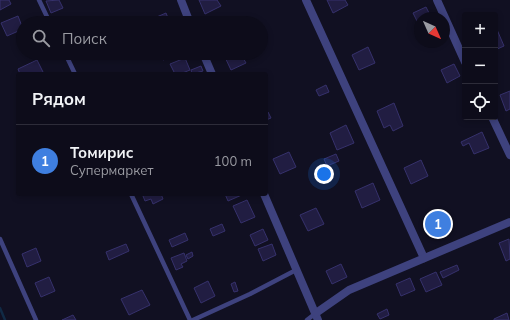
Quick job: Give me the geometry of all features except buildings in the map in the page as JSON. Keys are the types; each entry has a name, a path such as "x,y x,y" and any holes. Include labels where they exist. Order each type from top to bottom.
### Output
{"street":[{"path":"181,0 187,16"},
{"path":"306,0 424,258"},
{"path":"437,0 462,55"},
{"path":"206,60 211,72"},
{"path":"493,120 510,155"},
{"path":"265,196 317,316 349,290 510,222"}],"lane":[{"path":"39,0 47,16"},
{"path":"68,60 74,72"},
{"path":"132,196 191,320 250,294 296,270"},
{"path":"0,239 36,320"},
{"path":"307,320 317,316"}],"waterway":[{"path":"0,308 5,320"}],"place":[{"name":"Томирис","path":"438,224"}]}
